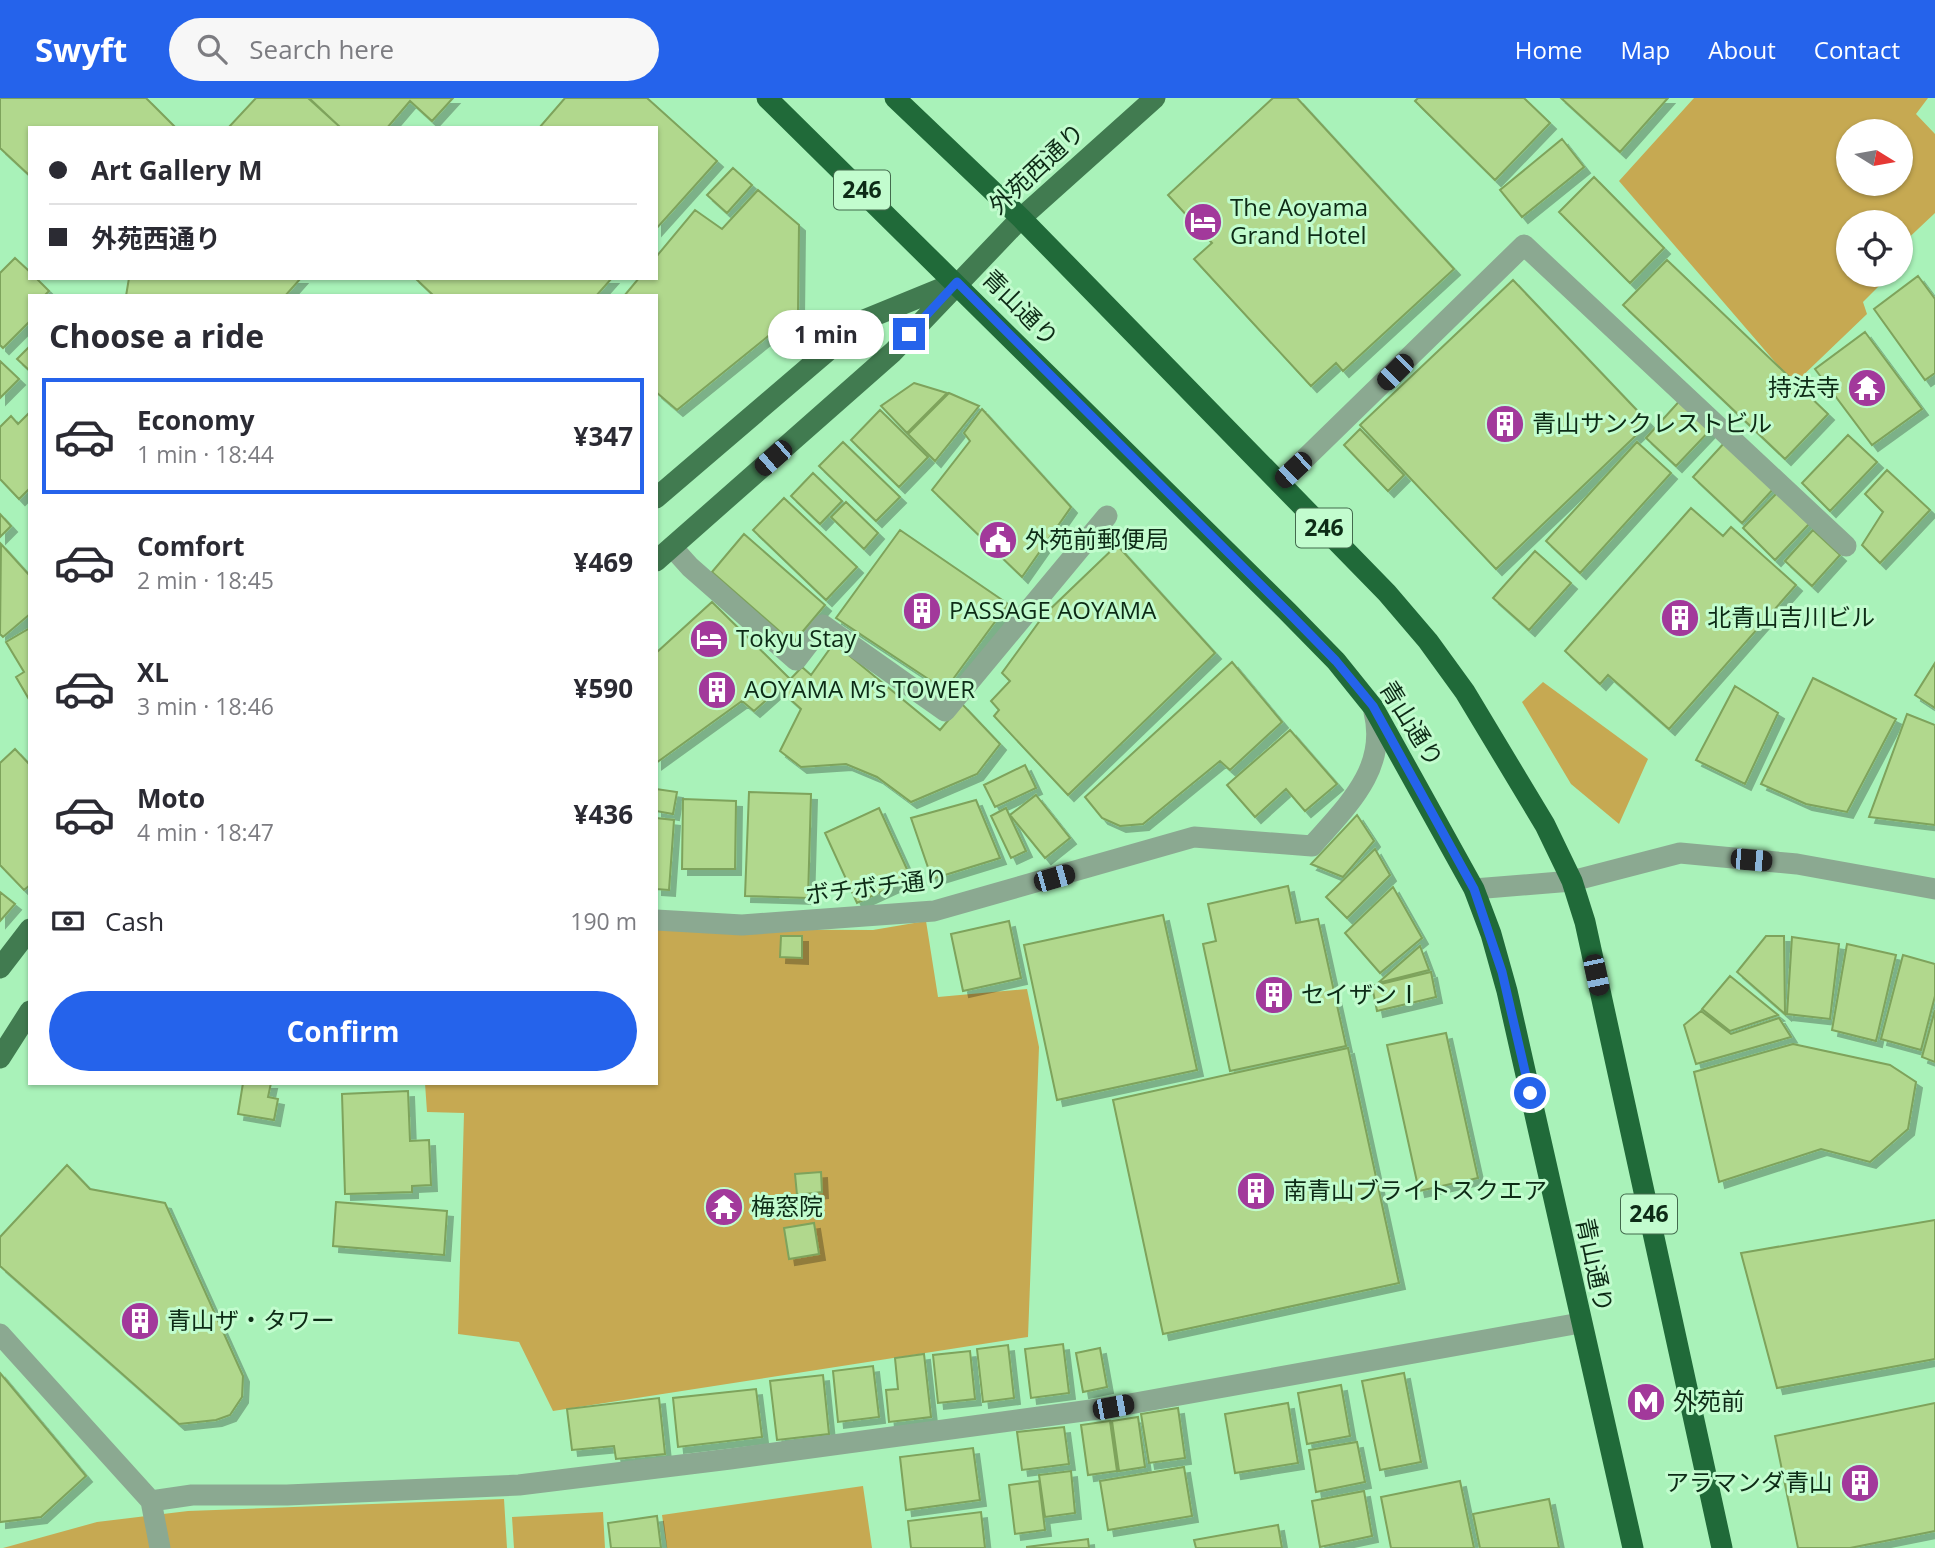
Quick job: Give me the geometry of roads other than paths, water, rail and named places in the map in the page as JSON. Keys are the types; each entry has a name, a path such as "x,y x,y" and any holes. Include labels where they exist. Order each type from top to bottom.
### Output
{"highway":[{"name":"青山通り","path":"767,98 957,282 1288,612 1336,661 1373,706 1474,889 1491,934 1507,991 1633,1548"},
{"name":"246","path":"895,98 1021,218 1387,593 1428,641 1465,692 1545,825 1572,881 1588,935 1722,1548"}],"main road":[{"name":"外苑西通り","path":"664,554 894,352 957,282 1021,218 1155,98"},
{"name":"外苑西通り","path":"658,496 864,320 957,282"},
{"path":"0,968 28,932"},
{"path":"0,1058 28,1014"}],"street":[{"path":"1280,482 1524,245 1846,545"},
{"path":"664,554 690,568 796,660 823,625 945,711 1107,516"},
{"name":"ボチボチ通り","path":"658,920 742,925 934,911 1194,837 1312,846 1358,794 1370,772 1378,737 1373,706"},
{"path":"1474,889 1572,881 1680,853 1797,864 1935,889"},
{"path":"151,1501 192,1495 296,1494 519,1485 1113,1407 1580,1323"},
{"path":"0,1334 151,1501 160,1548"}],"place":[{"name":"The Aoyama Grand Hotel","path":"1203,222"},
{"name":"持法寺","path":"1867,388"},
{"name":"青山サンクレストビル","path":"1505,424"},
{"name":"外苑前郵便局","path":"998,540"},
{"name":"PASSAGE AOYAMA","path":"922,611"},
{"name":"北青山吉川ビル","path":"1680,618"},
{"name":"Tokyu Stay","path":"709,639"},
{"name":"AOYAMA M’s TOWER","path":"717,690"},
{"name":"セイザンⅠ","path":"1274,995"},
{"name":"南青山ブライトスクエア","path":"1256,1191"},
{"name":"梅窓院","path":"724,1207"},
{"name":"青山ザ・タワー","path":"140,1321"},
{"name":"外苑前","path":"1646,1402"},
{"name":"アラマンダ青山","path":"1860,1483"}]}
